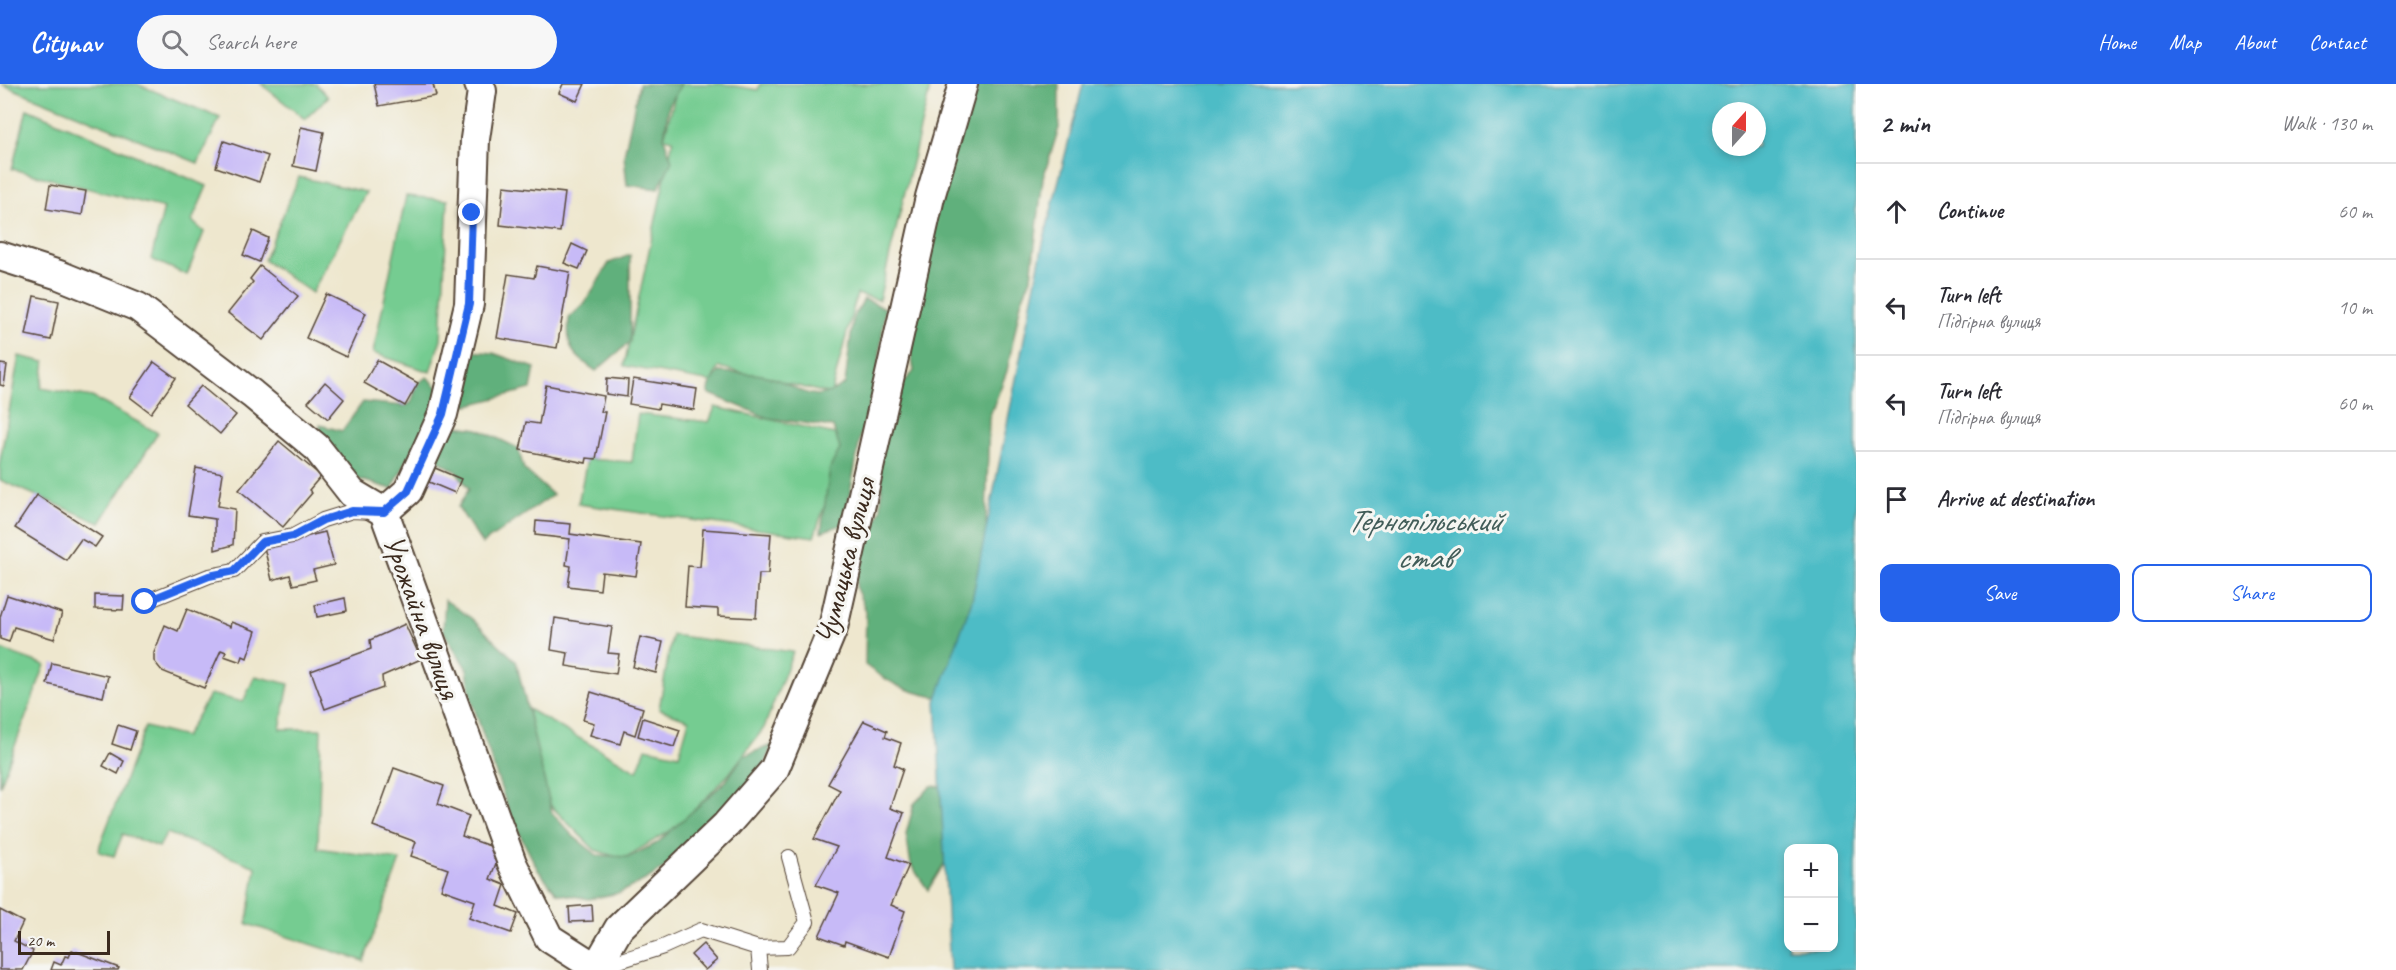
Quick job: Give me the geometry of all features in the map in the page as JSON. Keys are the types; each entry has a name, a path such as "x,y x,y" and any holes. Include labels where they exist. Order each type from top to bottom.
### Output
{"street":[{"path":"384,512 408,491 443,414 469,304 475,139 482,91 479,84"},
{"name":"Чумацька вулиця","path":"596,969 619,928 726,825 774,770 833,628 930,196 963,84"},
{"name":"Урожайна вулиця","path":"0,256 59,275 138,307 316,447 352,493 384,512 512,863 549,938 596,969"}],"lane":[{"path":"145,602 209,576 234,571 262,542 293,536 323,520 352,511 384,512"},
{"path":"596,969 663,947 701,930 758,948 788,946 807,922 789,857"},
{"path":"758,948 760,970"}],"green space":[{"path":"1,84 137,84 220,118 198,163"},
{"path":"261,84 316,84 328,97 305,119"},
{"path":"639,84 681,84 669,106 664,138 672,161 658,189 627,185 624,155"},
{"path":"678,84 724,84 758,90 760,84 931,84 879,300 857,294 831,394 719,367 711,382 624,366 673,140 664,138"},
{"path":"969,84 1059,84 1059,128 1043,178 1031,278 1021,302 1007,371 989,418 986,521 990,571 957,684 935,697 898,686 865,665 866,611 856,588 859,562 881,509 882,481 875,430 883,406 914,371 905,320"},
{"path":"27,109 207,186 192,221 204,232 187,275 151,259 164,208 12,169"},
{"path":"299,177 366,192 312,293 264,260"},
{"path":"406,196 448,200 441,339 430,372 373,353"},
{"path":"630,255 630,342 596,371 581,360 572,349 568,337 569,318 585,303 609,263"},
{"path":"864,299 885,308 878,375 860,439 842,525 821,532 830,468 840,449 833,427 768,418 708,393 711,382 719,372 762,375 811,394 832,391 845,384 853,318"},
{"path":"471,351 493,353 535,368 531,389 469,405 448,400"},
{"path":"19,356 45,362 41,388 92,397 158,433 100,523 0,480 0,461"},
{"path":"427,377 443,392 392,489 351,477 320,447 320,425 342,431 363,402 405,406 411,403 418,383"},
{"path":"715,407 848,437 814,537 578,504 587,459 632,462 638,414 709,422"},
{"path":"457,426 478,429 518,448 524,469 553,495 482,544 458,507 469,489 457,472 438,460 440,440"},
{"path":"445,600 471,618 516,661 552,813 573,836 597,855 629,857 657,843 726,781 743,756 772,745 761,774 699,845 647,879 619,893 589,899 557,893 538,870 510,815 471,699 467,669 443,631"},
{"path":"672,635 793,652 764,728 729,774 680,825 623,859 595,850 551,806 539,768 528,709 637,771 646,748 679,755 689,720 659,709"},
{"path":"0,649 45,665 0,786"},
{"path":"255,676 289,684 280,729 321,729 318,848 400,860 364,961 247,924 256,867 167,833 159,847 123,834 114,856 99,852 145,727 185,737 210,694 243,702"},
{"path":"931,786 964,789 960,838 928,890 911,865 906,834 914,804"}],"water":[{"name":"Тернопільський став","path":"1083,84 1856,84 1856,970 950,970 936,701 972,600 1043,243"}],"building":[{"path":"374,84 433,84 436,96 379,106"},
{"path":"563,84 585,84 577,101 559,93"},
{"path":"301,127 324,132 316,171 293,166"},
{"path":"224,141 268,156 259,182 216,167"},
{"path":"50,185 86,191 82,215 46,209"},
{"path":"504,186 565,193 560,232 500,225"},
{"path":"253,231 268,238 259,262 243,255"},
{"path":"572,244 587,251 579,269 564,263"},
{"path":"260,266 298,296 263,340 228,313 253,282 250,279"},
{"path":"537,266 570,272 557,348 497,338 508,274 534,278"},
{"path":"326,294 366,313 346,357 306,338"},
{"path":"34,296 59,301 51,340 26,335"},
{"path":"377,360 418,383 405,406 364,383"},
{"path":"154,362 176,378 151,413 130,397"},
{"path":"0,364 7,365 4,386 0,385"},
{"path":"607,378 628,380 627,397 606,394"},
{"path":"633,379 697,389 694,410 659,404 658,409 629,404"},
{"path":"325,382 344,399 328,419 308,402"},
{"path":"546,385 604,396 601,412 605,412 596,459 587,458 586,463 520,450 526,422 539,424"},
{"path":"201,386 236,415 220,434 185,404"},
{"path":"279,441 321,476 309,490 312,493 283,527 239,490"},
{"path":"196,468 223,473 218,506 235,509 233,545 215,550 215,519 188,515"},
{"path":"435,468 461,479 455,493 429,482"},
{"path":"37,495 102,537 95,547 81,539 66,560 15,528"},
{"path":"536,521 571,524 570,534 641,544 636,576 602,572 600,590 568,586 571,566 566,565 570,539 535,535"},
{"path":"703,529 771,534 768,574 759,574 756,618 718,616 718,609 685,607 688,566 700,567"},
{"path":"325,532 334,565 313,570 316,580 293,585 290,575 272,580 264,547"},
{"path":"7,595 62,613 54,639 14,627 9,642 0,639 0,617"},
{"path":"95,595 124,596 123,610 95,609"},
{"path":"345,598 347,611 317,617 315,605"},
{"path":"187,609 230,627 231,622 256,631 247,658 243,656 241,662 224,656 226,652 221,650 204,688 162,671 154,661 154,653 165,625 178,631"},
{"path":"555,618 612,627 608,653 619,654 616,674 566,666 568,653 551,650"},
{"path":"405,624 421,659 382,676 383,688 325,709 311,671 371,649 370,640"},
{"path":"640,637 663,642 656,673 633,667"},
{"path":"52,663 108,676 103,697 47,684"},
{"path":"591,692 643,708 635,735 624,731 620,744 590,735 594,723 583,720"},
{"path":"643,718 680,730 674,747 638,736"},
{"path":"864,721 887,731 885,737 901,743 894,765 903,769 890,808 904,813 888,857 909,865 891,905 905,911 889,957 845,941 844,945 819,936 839,893 816,885 837,847 814,839 840,790 828,784"},
{"path":"118,725 136,731 130,750 112,744"},
{"path":"110,753 124,761 118,774 103,766"},
{"path":"394,768 444,786 438,804 469,816 462,836 501,850 490,879 505,885 498,906 518,914 511,933 469,918 475,901 441,889 448,869 411,856 416,842 373,826"},
{"path":"592,905 593,921 570,922 569,907"},
{"path":"0,910 23,922 14,941 33,951 23,970 0,970"},
{"path":"703,944 717,960 705,970 691,955"},
{"path":"72,950 119,968 118,970 51,970 54,962 61,965 65,956 69,957"}],"route":[{"path":"145,602 209,576 234,571 262,542 293,536 323,520 352,511 384,512 408,491 443,414 469,304 472,213"}]}
